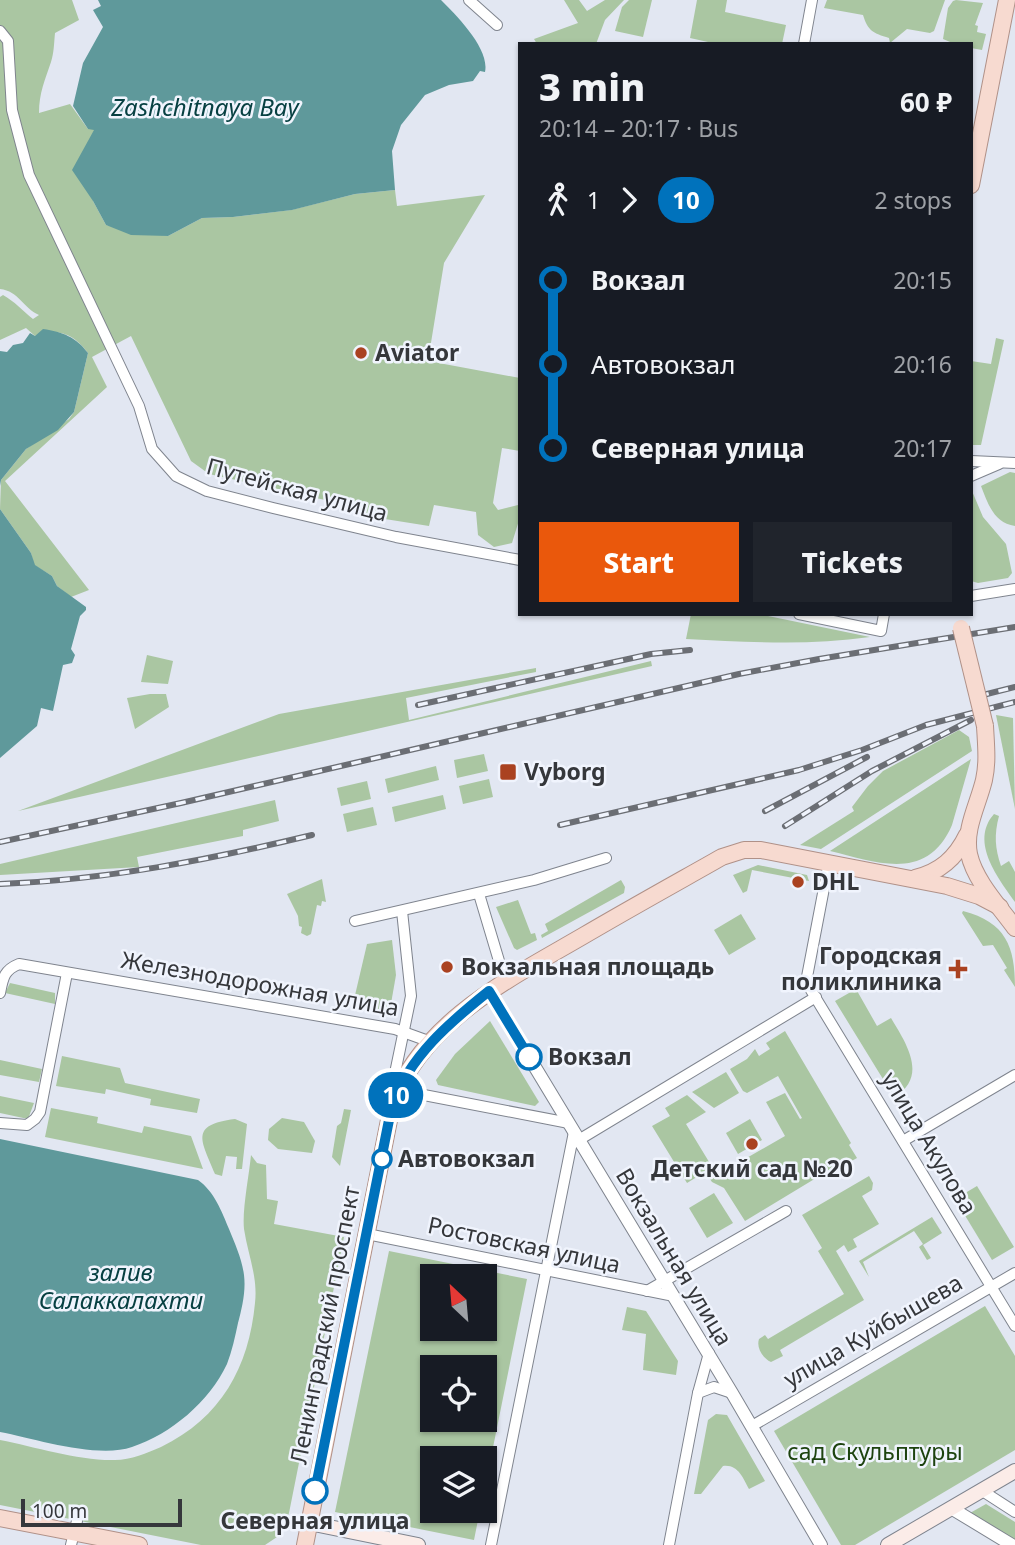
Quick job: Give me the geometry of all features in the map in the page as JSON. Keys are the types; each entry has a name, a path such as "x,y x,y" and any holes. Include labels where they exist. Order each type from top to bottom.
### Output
{"main road":[{"path":"973,165 977,126 1007,0"},
{"path":"913,878 926,875 947,864 961,847 984,780 987,750 985,726 958,617"},
{"path":"967,835 973,867 1015,928"},
{"path":"431,1042 489,991 730,853 761,850 913,878 963,890 1000,907"},
{"name":"Ленинградский проспект","path":"304,1545 392,1105 410,1068 431,1042"},
{"path":"888,1545 1015,1471"},
{"path":"0,1518 138,1545"},
{"path":"309,1523 418,1545"}],"street":[{"path":"470,0 497,25"},
{"path":"804,42 813,0"},
{"name":"Путейская улица","path":"0,31 8,41 12,110 29,175 139,406 152,449 176,476 207,491 273,508 396,537 518,561"},
{"path":"973,461 1010,462"},
{"path":"973,475 1010,462"},
{"path":"973,596 1015,589"},
{"path":"809,616 881,631 884,616"},
{"path":"355,921 479,894 606,858"},
{"name":"улица Акулова","path":"829,862 807,982 1015,1326"},
{"path":"479,894 505,981"},
{"path":"402,911 411,996 394,1078 398,1090 573,1134 816,997"},
{"name":"Железнодорожная улица","path":"0,993 5,973 19,964 404,1031 431,1042"},
{"path":"0,1123 27,1125 40,1112 67,973"},
{"name":"Вокзальная улица","path":"489,991 573,1134 709,1353 821,1545"},
{"path":"902,1141 1015,1075"},
{"path":"491,1545 573,1134"},
{"path":"647,1291 786,1210"},
{"name":"Ростовская улица","path":"367,1234 674,1296"},
{"name":"улица Куйбышева","path":"752,1426 1015,1273"},
{"path":"669,1545 698,1393 709,1353"},
{"path":"698,1393 714,1387 732,1393"},
{"path":"981,1490 1015,1512"},
{"path":"951,1508 1012,1545"}],"green space":[{"path":"0,0 72,0 79,20 55,33 53,55 41,93 39,113 70,104 88,129 95,129 93,201 106,225 168,236 202,218 291,210 355,194 395,190 397,206 485,195 444,263 428,361 518,378 518,451 502,448 493,503 498,510 518,505 518,524 512,543 494,547 478,535 476,512 434,505 429,526 385,519 334,502 209,474 191,461 131,336 92,357 107,387 5,481 89,590 71,597 57,586 52,576 34,565 31,553 0,509 1,480 26,449 69,419 74,412 88,353 76,340 64,334 35,336 26,328 0,340 0,297 3,295 33,319 39,315 12,293 0,289"},
{"path":"564,0 579,0 587,11 605,0 624,0 605,20 597,42 536,42 534,39 578,23"},
{"path":"629,0 652,0 643,37 615,31 622,7"},
{"path":"697,0 727,0 725,12 786,25 782,42 708,42 690,38"},
{"path":"827,0 945,0 934,31 930,33 907,29 891,42 889,38 869,28 863,15 824,8"},
{"path":"953,1 983,3 975,25 978,26 977,32 986,34 982,50 973,48 973,42 950,42 943,39 948,8"},
{"path":"996,338 1004,340 981,445 973,445 973,361 991,364"},
{"path":"1010,472 1015,473 1015,526 997,517 981,486"},
{"path":"973,493 983,517 1006,544 1012,573 1008,578 973,582"},
{"path":"691,616 768,616 870,637 801,642 686,639"},
{"path":"147,655 173,661 168,684 141,682"},
{"path":"651,661 652,666 18,811 279,714 536,668 536,672 406,698 409,720"},
{"path":"166,694 169,707 135,729 127,698"},
{"path":"996,715 1013,718 1015,809"},
{"path":"959,730 969,737 972,751 821,849 800,845 854,811 852,807 883,771"},
{"path":"484,754 488,771 457,778 454,760"},
{"path":"971,759 952,825 941,843 929,855 915,862 899,864 865,860 830,851"},
{"path":"436,766 439,780 388,793 385,779"},
{"path":"489,779 493,797 463,804 459,786"},
{"path":"367,781 371,799 341,806 337,788"},
{"path":"443,795 446,809 395,822 392,807"},
{"path":"275,800 279,821 243,830 243,836 137,857 139,867 0,875 0,864"},
{"path":"373,807 377,825 347,832 343,814"},
{"path":"994,814 999,816 996,841 1001,866 1009,861 1015,872 1015,902 995,871 985,848 984,836"},
{"path":"758,865 807,875 809,881 752,870 747,891 743,893 733,875"},
{"path":"322,879 326,902 322,901 321,906 317,905 311,934 307,936 301,933 302,927 299,926 298,916 287,894"},
{"path":"621,880 625,887 624,893 542,938 541,935 548,931 545,924"},
{"path":"518,900 531,934 535,933 537,940 517,950 496,907"},
{"path":"963,911 989,922 1005,938 1013,960 1015,987 993,945 983,946"},
{"path":"741,914 756,939 729,955 714,930"},
{"path":"392,940 396,975 389,1015 352,1008 367,944"},
{"path":"10,983 55,993 55,1004 5,993"},
{"path":"856,989 877,1026 891,1018 908,1049 912,1070 910,1080 905,1089 894,1097 835,1001"},
{"path":"490,1021 539,1102 535,1106 438,1085 436,1080 455,1054"},
{"path":"785,1031 851,1143 849,1145 857,1158 839,1168 831,1169 745,1221 724,1188 712,1182 705,1172 687,1183 652,1126 670,1116 665,1108 687,1095 706,1112 686,1124 717,1175 785,1136 766,1102 785,1093 800,1119 802,1118 778,1076 747,1093 743,1091 730,1069 747,1059 755,1049 759,1056 770,1049 766,1043"},
{"path":"62,1056 120,1068 125,1083 200,1099 197,1113 150,1105 151,1099 106,1089 105,1094 56,1086"},
{"path":"0,1060 42,1069 39,1082 0,1075"},
{"path":"726,1072 739,1093 714,1108 692,1092"},
{"path":"0,1096 34,1103 28,1119 0,1113"},
{"path":"51,1108 98,1117 97,1123 142,1133 144,1126 191,1136 203,1169 45,1137"},
{"path":"344,1109 351,1110 340,1166 332,1157 337,1126 341,1123"},
{"path":"282,1118 304,1122 315,1141 312,1153 278,1149 268,1140 269,1129"},
{"path":"235,1119 247,1124 242,1169 236,1169 237,1157 226,1156 222,1176 215,1174 202,1136 210,1125"},
{"path":"750,1119 762,1140 738,1154 726,1133"},
{"path":"251,1155 257,1163 266,1165 267,1199 278,1201 274,1224 344,1237 289,1513 280,1535 265,1545 201,1545 0,1505 0,1440 87,1458 121,1460 161,1447 182,1435 216,1406 238,1369 252,1326 256,1293 244,1229"},
{"path":"869,1176 873,1183 872,1190 862,1196 879,1224 853,1239 857,1247 848,1252 844,1245 836,1251 864,1300 780,1350 783,1356 771,1362 761,1352 759,1339 765,1335 768,1339 844,1294 818,1251 822,1248 802,1215"},
{"path":"977,1186 1014,1247 992,1260 955,1199"},
{"path":"714,1193 733,1223 707,1238 689,1208"},
{"path":"932,1217 942,1233 923,1245 931,1258 927,1260 919,1247 923,1244 914,1231 863,1262 869,1277 859,1261"},
{"path":"389,1251 453,1264 420,1264 420,1341 497,1341 497,1273 527,1279 497,1428 497,1355 420,1355 420,1432 496,1432 493,1446 420,1446 420,1523 477,1523 474,1540 335,1512"},
{"name":"сад Скульптуры","path":"985,1306 1015,1356 1015,1450 855,1545 841,1545 774,1431"},
{"path":"627,1307 646,1311 678,1361 676,1375 643,1370 646,1334 622,1330"},
{"path":"716,1414 727,1415 765,1481 749,1489 736,1469 723,1466 701,1494 694,1494 708,1420"},
{"path":"986,1504 1015,1522 1015,1540 970,1513"}],"water":[{"name":"Zashchitnaya Bay","path":"98,0 441,0 477,43 485,63 485,72 480,71 473,81 449,85 425,95 401,125 392,151 395,190 355,194 292,210 202,218 168,236 131,235 106,225 72,170 94,130 88,129 73,106 83,63 103,27 93,10 101,6"},
{"path":"43,329 68,336 88,353 74,412 58,430 26,449 1,480 0,486 0,351 7,352 13,345 23,343 30,333 35,336"},
{"path":"0,509 31,553 35,565 52,576 57,586 86,607 86,610 80,616 71,649 75,655 72,663 63,665 53,711 41,708 37,726 0,758"},
{"name":"залив Салаккалахти","path":"0,1139 198,1180 213,1196 240,1257 244,1281 242,1305 227,1364 219,1378 199,1404 161,1434 132,1447 102,1451 67,1447 0,1432"}],"railway":[{"path":"0,842 739,674 1015,627"},
{"path":"418,705 651,654 690,650"},
{"path":"979,696 1015,687"},
{"path":"560,825 799,770 862,750 926,725 1015,702"},
{"path":"785,826 872,771 971,720"},
{"path":"765,811 867,757"},
{"path":"0,884 79,878 157,867 312,835"}],"bus line":[{"name":"10","path":"315,1491 392,1105 398,1090 410,1068 431,1042 489,991 529,1057"}],"place":[{"name":"Aviator","path":"361,353"},
{"name":"Vyborg","path":"508,772"},
{"name":"DHL","path":"798,882"},
{"name":"Вокзальная площадь","path":"447,967"},
{"name":"Городская поликлиника","path":"958,969"},
{"name":"Вокзал","path":"529,1057"},
{"name":"Детский сад №20","path":"752,1144"},
{"name":"Автовокзал","path":"382,1159"},
{"name":"Северная улица","path":"315,1491"}]}
